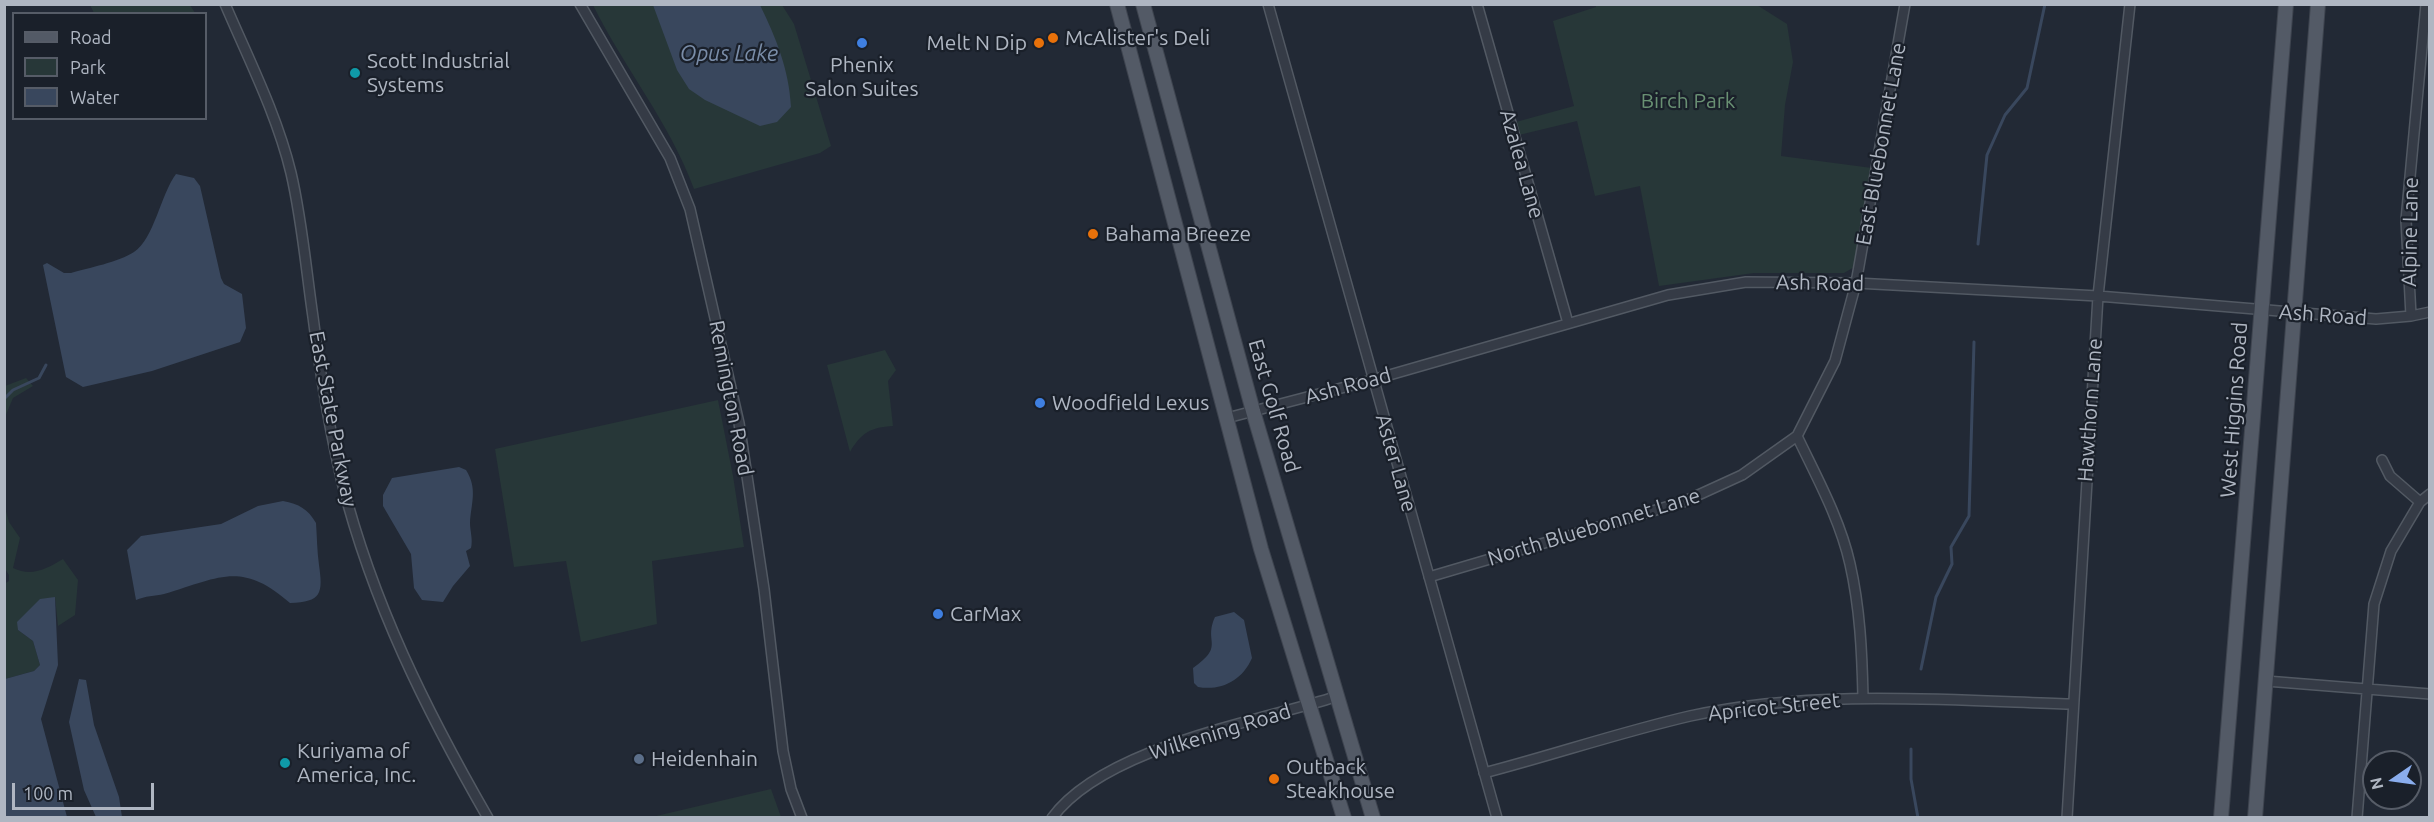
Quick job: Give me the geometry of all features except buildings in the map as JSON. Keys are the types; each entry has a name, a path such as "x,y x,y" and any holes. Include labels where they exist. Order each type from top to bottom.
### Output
{"main road":[{"path":"1117,4 1261,549 1344,818"},
{"name":"East Golf Road","path":"1143,4 1253,411 1335,697 1373,818"},
{"name":"West Higgins Road","path":"2221,818 2286,4"},
{"path":"2255,818 2318,4"}],"street":[{"name":"East State Parkway","path":"225,4 278,131 291,174 329,423 342,482 365,559 390,629 405,662 442,738 488,818"},
{"name":"Remington Road","path":"580,4 670,158 690,209 739,423 764,589 783,751 791,789 802,818"},
{"name":"Aster Lane","path":"1268,4 1497,818"},
{"name":"Azalea Lane","path":"1477,4 1568,323"},
{"name":"East Bluebonnet Lane","path":"1856,284 1905,4"},
{"name":"Hawthorn Lane","path":"2067,818 2071,705 2098,296 2130,4"},
{"name":"Alpine Lane","path":"2412,316 2406,220 2426,4"},
{"name":"Ash Road","path":"1227,418 1372,380 1668,295 1746,282 1856,284 2098,296 2376,319 2430,312"},
{"name":"North Bluebonnet Lane","path":"1428,577 1683,502 1742,475 1797,436 1835,361 1856,284"},
{"path":"1797,436 1826,498 1850,562 1861,628 1863,697"},
{"path":"2382,460 2390,476 2420,502"},
{"path":"2357,818 2374,604 2391,551 2420,502 2430,494"},
{"path":"2266,681 2430,694"},
{"name":"Wilkening Road","path":"1052,818 1088,785 1132,760 1180,741 1335,697"},
{"name":"Apricot Street","path":"1484,773 1691,716 1744,708 1863,697 2071,705"}],"green space":[{"path":"90,5 190,5 194,12 94,12"},
{"path":"593,5 782,5 794,24 831,146 820,153 694,189 660,118 618,51"},
{"name":"Birch Park","path":"1596,5 1757,5 1787,24 1793,62 1785,105 1781,156 1872,168 1856,266 1844,273 1754,273 1659,286 1640,186 1595,196 1577,121 1519,135 1516,122 1574,106 1553,21 1596,7"},
{"path":"885,350 896,370 888,381 893,426 867,432 850,452 827,365"},
{"path":"26,378 33,386 13,398 5,417 5,386"},
{"path":"718,400 744,547 652,561 657,624 581,642 566,561 514,567 495,449"},
{"path":"4,504 9,522 20,538 13,568 33,572 45,569 63,559 78,580 75,615 58,626 55,597 18,630 33,641 40,665 34,671 5,679 4,584 9,581 9,575 5,569"},
{"path":"771,789 781,817 652,817"}],"water":[{"name":"Opus Lake","path":"653,5 760,5 781,54 788,80 791,107 777,122 760,126 705,100 689,89 677,70"},
{"path":"176,174 194,178 200,186 221,278 224,284 242,294 246,328 240,342 152,371 83,387 66,377 43,265 47,263 64,273 71,273 112,262 134,252 147,237"},
{"path":"459,467 466,470 473,490 470,523 472,545 466,551 470,566 443,602 422,600 414,588 411,554 383,506 383,495 392,478"},
{"path":"283,501 302,508 316,523 321,583 318,594 314,598 309,601 290,603 257,581 229,576 136,600 127,550 141,536 221,524 258,506"},
{"path":"55,597 58,665 41,719 67,817 5,817 5,679 34,671 40,665 33,641 18,630 17,622 40,599"},
{"path":"1234,612 1244,620 1252,658 1243,673 1230,683 1207,688 1198,687 1194,683 1193,668 1209,654 1215,617"},
{"path":"79,679 86,680 94,725 119,797 122,817 96,817 84,790 69,722"}],"waterway":[{"path":"1978,244 1987,155 2005,115 2027,88 2045,4"},
{"path":"1921,669 1936,597 1952,564 1951,547 1969,516 1974,342"},
{"path":"4,399 13,390 39,378 46,365"},
{"path":"1911,749 1911,779 1918,818"}],"place":[{"name":"McAlister's Deli","path":"1053,38"},
{"name":"Phenix Salon Suites","path":"862,43"},
{"name":"Melt N Dip","path":"1039,43"},
{"name":"Scott Industrial Systems","path":"355,73"},
{"name":"Bahama Breeze","path":"1093,234"},
{"name":"Woodfield Lexus","path":"1040,403"},
{"name":"CarMax","path":"938,614"},
{"name":"Heidenhain","path":"639,759"},
{"name":"Kuriyama of America, Inc.","path":"285,763"},
{"name":"Outback Steakhouse","path":"1274,779"}]}
